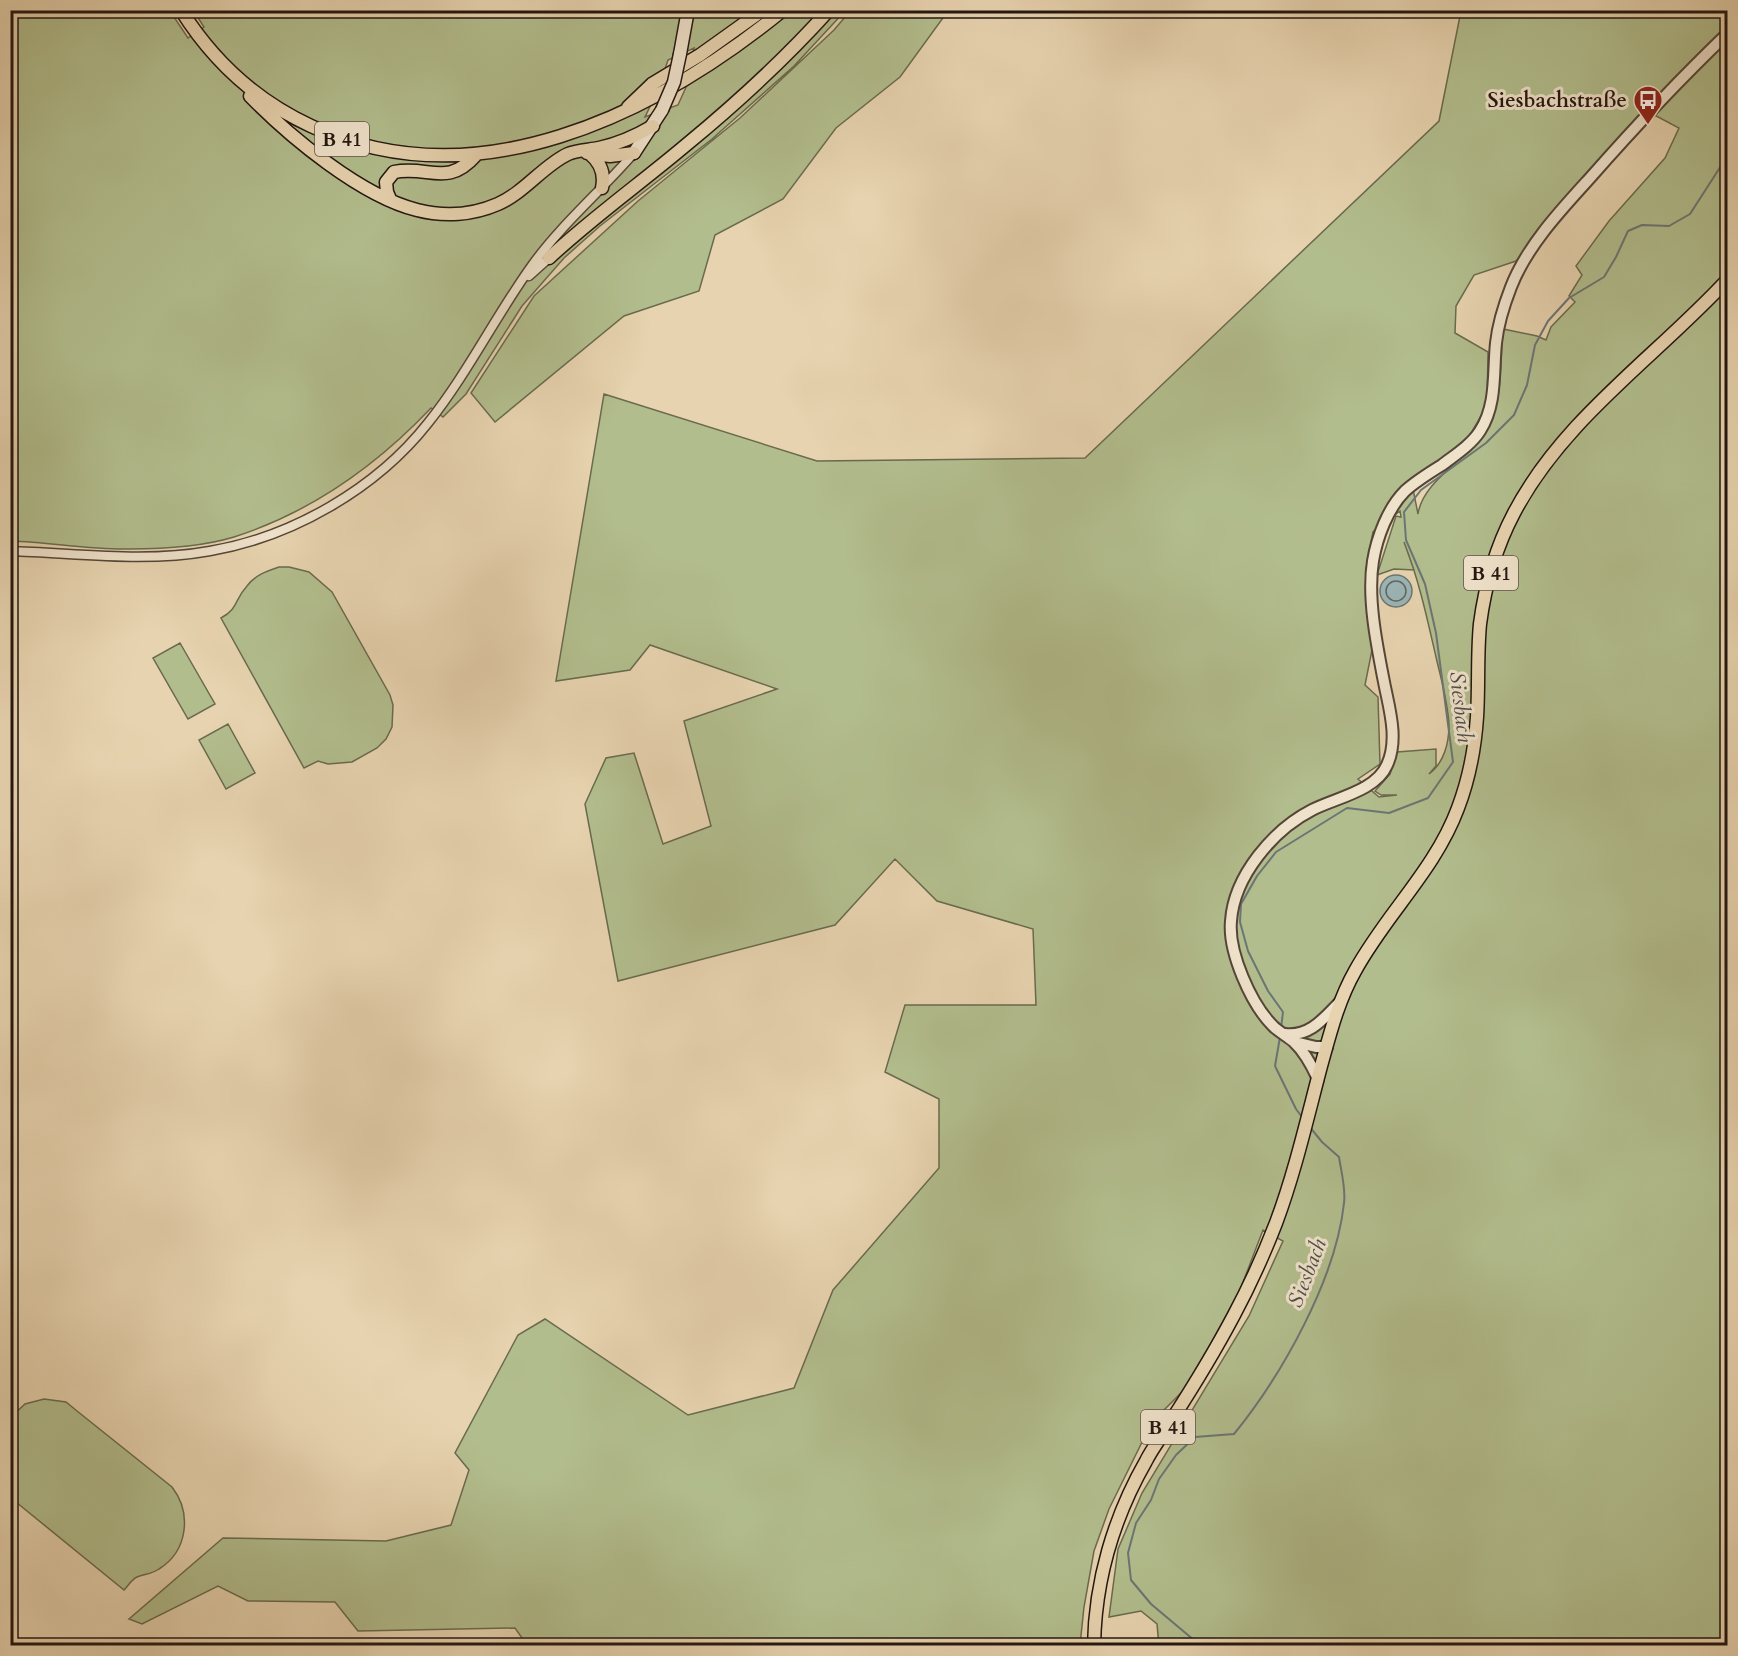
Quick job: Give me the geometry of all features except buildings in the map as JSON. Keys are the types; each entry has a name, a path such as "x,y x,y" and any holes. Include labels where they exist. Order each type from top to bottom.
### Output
{"main road":[{"name":"B 41","path":"181,10 195,33 226,68 281,111 323,132 378,149 413,154 476,155 534,144 582,129 623,112 697,72 783,10"},
{"path":"585,152 610,156 634,153 653,126 674,82 688,10"},
{"path":"623,112 652,84 700,55 763,10"},
{"path":"549,258 583,227 669,159 745,94 829,10"},
{"path":"226,68 245,92 289,133 338,169 403,206 429,212 452,214 476,211 508,199 562,157 622,142 653,126"},
{"path":"585,152 597,160 602,169 602,188"},
{"path":"390,199 386,182 394,172 453,173 468,165 476,155"},
{"name":"B 41","path":"1094,1646 1094,1620 1106,1557 1122,1510 1147,1459 1214,1350 1252,1279 1291,1180 1340,1002 1371,944 1433,859 1459,807 1476,728 1479,646 1485,597 1497,551 1513,514 1543,467 1582,421 1728,279"}],"street":[{"path":"1318,1079 1307,1057 1294,1042 1273,1025 1263,1012 1239,965 1231,936 1230,923 1233,904 1245,877 1276,837 1309,812 1373,782 1387,767 1391,751 1392,724 1379,653 1372,575 1376,548 1387,519 1404,492 1464,448 1480,431 1491,403 1499,323 1510,289 1529,252 1579,190 1651,111 1728,33"},
{"path":"10,551 120,556 178,555 211,551 238,544 308,518 363,485 384,468 418,434 468,366 518,286 554,238 634,153"},
{"path":"518,286 549,258"},
{"path":"1284,1034 1304,1033 1318,1024 1340,1002"},
{"path":"1304,1033 1327,1047"},
{"path":"1294,1042 1327,1047"}],"green space":[{"path":"193,10 845,11 794,66 712,139 600,226 564,258 522,306 466,394 443,417 431,408 388,450 316,501 263,527 234,537 195,545 114,549 11,541 11,11 170,11 188,38 204,27","holes":["694,48 687,85 678,105 645,117 658,90 668,60"]},
{"path":"851,10 948,11 900,77 836,128 783,199 715,235 699,291 624,316 495,422 471,393 534,296 638,201 740,118 834,30"},
{"path":"1461,11 1727,11 1727,1645 1159,1646 1157,1624 1141,1611 1109,1617 1118,1549 1142,1493 1249,1316 1283,1241 1263,1230 1240,1290 1210,1345 1184,1390 1152,1422 1109,1509 1094,1551 1080,1645 527,1645 515,1628 358,1631 335,1602 248,1601 218,1586 142,1624 129,1619 223,1538 386,1541 451,1525 469,1470 455,1453 518,1335 545,1319 688,1415 794,1388 833,1290 939,1168 939,1099 885,1072 905,1005 1036,1005 1033,929 937,901 895,859 835,925 618,981 585,804 606,758 634,753 663,844 711,826 684,721 777,689 650,645 630,670 556,681 604,394 817,461 1085,458 1439,121","holes":["1645,110 1679,128 1665,158 1609,221 1576,266 1582,275 1569,296 1575,302 1551,327 1546,340 1503,329 1499,391 1489,425 1481,437 1429,490 1418,514 1412,484 1467,440 1487,406 1488,352 1455,333 1456,306 1474,275 1516,261","1400,511 1401,517 1396,516 1377,575 1394,569 1414,570 1446,699 1448,739 1442,758 1434,769 1429,774 1436,766 1436,749 1397,752 1390,774 1375,791 1381,795 1397,795 1379,797 1358,779 1380,764 1378,697 1365,685 1372,650 1366,569 1373,532"]},
{"path":"279,567 309,572 332,592 390,695 393,705 392,727 386,739 377,748 352,762 328,764 318,761 304,768 221,618 231,611 243,591 254,579"},
{"path":"180,643 215,704 188,719 153,658"},
{"path":"228,724 255,773 226,789 199,740"},
{"path":"44,1399 66,1402 172,1487 178,1497 182,1508 184,1531 176,1552 159,1569 135,1578 124,1590 11,1498 11,1417 25,1404"}],"water":[{"path":"1396,575 1407,580 1412,591 1407,602 1396,607 1385,602 1380,591 1385,580"}],"waterway":[{"name":"Siesbach","path":"1281,1028 1283,1012 1268,991 1248,951 1240,922 1241,904 1257,876 1276,852 1347,808 1389,813 1428,798 1453,762 1436,633 1425,584 1406,540 1404,512 1421,490 1486,443 1514,415 1527,385 1535,345 1548,321 1569,298 1604,277 1628,231 1642,225 1669,226 1690,214 1728,155"},
{"name":"Siesbach","path":"1280,1037 1275,1066 1302,1117"},
{"name":"Siesbach","path":"1201,1646 1151,1604 1131,1580 1128,1553 1136,1523 1151,1500 1159,1479 1176,1455 1195,1437 1234,1434 1288,1355 1318,1294 1339,1232 1344,1191 1339,1157 1309,1126"}],"place":[{"name":"Siesbachstraße","path":"1648,126"}]}
